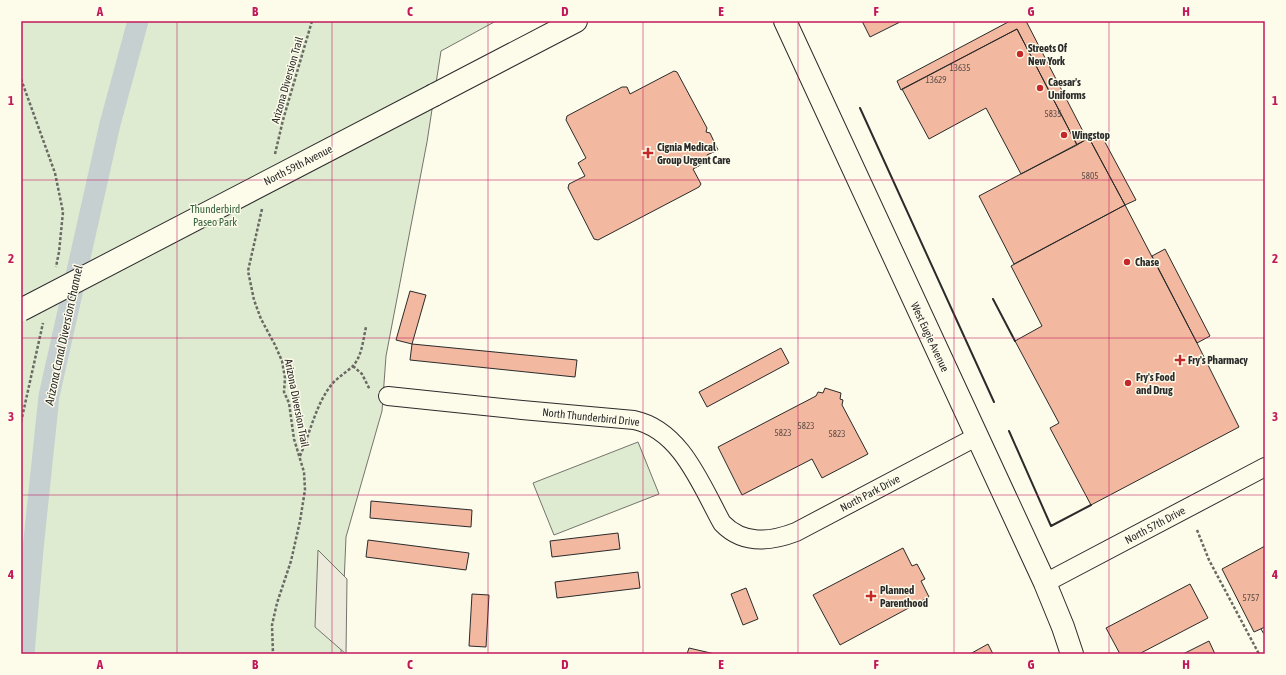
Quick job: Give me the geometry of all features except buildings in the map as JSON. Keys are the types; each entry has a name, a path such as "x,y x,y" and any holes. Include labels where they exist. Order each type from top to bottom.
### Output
{"street":[{"name":"North 59th Avenue","path":"21,310 576,21"},
{"name":"West Eugie Avenue","path":"785,21 1044,583 1063,627 1072,654"},
{"name":"North Thunderbird Drive","path":"380,396 645,422 658,429 679,448 689,462 722,523 739,535 761,540"},
{"name":"North Park Drive","path":"761,540 781,538 796,532 976,437"},
{"name":"North 57th Drive","path":"1044,583 1265,467"}],"path":[{"name":"Arizona Diversion Trail","path":"274,158 283,120 312,21"},
{"path":"21,79 55,173 63,212 56,267"},
{"name":"Arizona Diversion Trail","path":"264,203 248,271 254,300 261,319 282,361 285,378 284,392 289,403 294,439 304,472 305,490 291,561 277,603 272,625 273,654"},
{"path":"21,422 43,321"},
{"path":"300,456 315,411 330,387 353,366 362,348 366,327"},
{"path":"353,366 362,374 380,396"},
{"path":"1197,530 1209,560 1259,654"}],"green space":[{"name":"Thunderbird Paseo Park","path":"21,21 496,21 441,51 427,142 386,356 382,411 346,537 341,654 21,654"},
{"path":"638,442 659,494 554,535 533,483"}],"shaded area":[{"path":"318,550 347,579 346,654 315,627"}],"waterway":[{"name":"Arizona Canal Diversion Channel","path":"24,654 49,396 110,124 138,21"}],"fence":[{"path":"1261,629 1265,636"}],"wall":[{"path":"860,108 994,402"},
{"path":"993,299 1015,341"},
{"path":"1009,431 1051,526 1091,505"}],"place":[{"name":"Streets Of New York","path":"1020,54"},
{"name":"Caesar's Uniforms","path":"1040,88"},
{"name":"Wingstop","path":"1064,135"},
{"name":"Cignia Medical Group Urgent Care","path":"648,153"},
{"name":"Chase","path":"1127,262"},
{"name":"Fry's Pharmacy","path":"1180,360"},
{"name":"Fry's Food and Drug","path":"1128,383"},
{"name":"Planned Parenthood","path":"871,596"}]}
